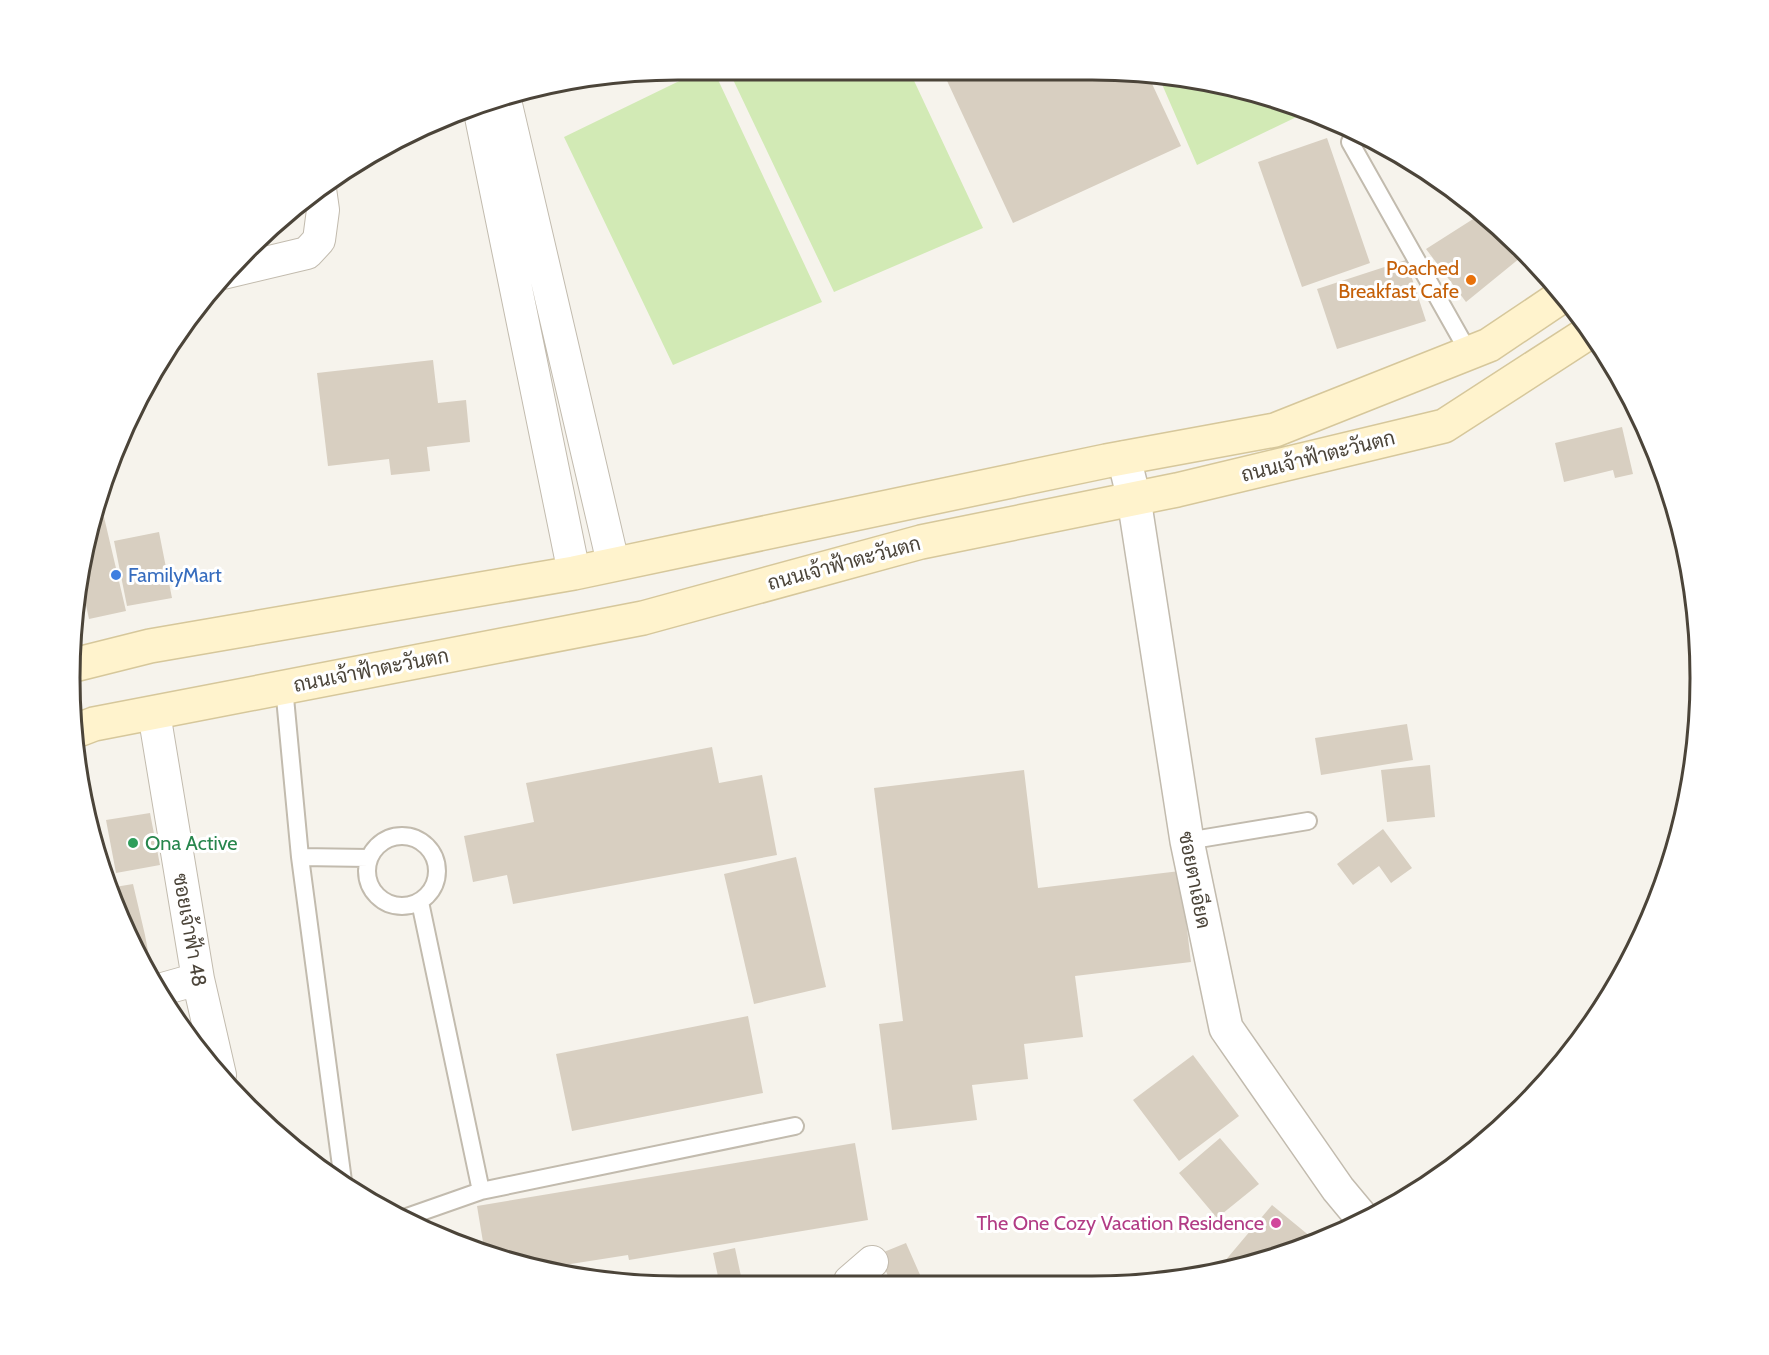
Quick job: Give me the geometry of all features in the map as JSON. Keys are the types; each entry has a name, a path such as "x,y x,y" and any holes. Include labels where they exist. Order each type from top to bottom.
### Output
{"main road":[{"name":"ถนนเจ้าฟ้าตะวันตก","path":"81,657 574,573 613,563 1124,458 1275,430 1489,345 1555,300"},
{"name":"ถนนเจ้าฟ้าตะวันตก","path":"82,729 94,724 643,618 921,542 1134,499 1444,426 1583,337"}],"street":[{"path":"506,105 613,563"},
{"path":"480,113 574,573"},
{"path":"242,268 307,253 319,240 323,210 321,197"},
{"name":"ซอยตาเอียด","path":"1124,458 1134,499 1187,841 1226,1028 1338,1189 1358,1213"},
{"name":"ซอยเจ้าฟ้า 48","path":"154,713 198,979 216,1058"},
{"path":"167,988 198,979"}],"lane":[{"path":"1350,142 1469,353"},
{"path":"284,687 300,857 342,1173"},
{"path":"1187,841 1308,821"},
{"path":"393,837 413,838 428,848 435,858 437,870 434,886 420,902 402,907 382,900 373,892 367,881 366,869 369,858 381,842 393,837"},
{"path":"300,857 369,858"},
{"path":"420,902 481,1191"},
{"path":"414,1214 481,1191 795,1126"}],"green space":[{"path":"681,80 718,80 822,302 673,365 564,137"},
{"path":"733,80 914,80 983,228 834,292"},
{"path":"1162,84 1208,91 1246,100 1298,116 1197,165"}],"building":[{"path":"947,80 1091,80 1152,83 1181,146 1013,223"},
{"path":"1327,138 1370,263 1302,287 1258,162"},
{"name":"Poached Breakfast Cafe","path":"1474,218 1518,259 1466,302 1426,249"},
{"path":"1406,260 1426,321 1337,349 1317,289"},
{"path":"433,360 438,403 466,400 470,442 427,447 430,471 391,475 389,459 328,466 317,373"},
{"path":"1622,427 1633,474 1615,478 1613,470 1564,482 1555,443"},
{"path":"102,517 104,517 126,611 89,619 85,599"},
{"path":"159,532 172,598 127,606 114,541"},
{"path":"1407,724 1413,760 1321,775 1315,738"},
{"path":"712,747 719,783 762,775 777,855 513,904 507,875 473,882 464,836 534,822 526,783"},
{"path":"1430,765 1435,817 1387,822 1381,770"},
{"path":"1024,770 1038,888 1180,871 1191,962 1075,976 1083,1037 1024,1044 1028,1079 972,1085 977,1120 892,1130 879,1024 903,1021 874,788"},
{"name":"Ona Active","path":"150,813 160,865 116,873 106,820"},
{"path":"1383,829 1412,868 1391,883 1379,866 1353,885 1337,864"},
{"path":"796,857 826,987 754,1004 724,874"},
{"path":"133,884 149,956 141,942 117,887"},
{"path":"748,1016 763,1093 572,1131 556,1054"},
{"path":"1193,1055 1239,1116 1179,1161 1133,1100"},
{"path":"1220,1138 1259,1184 1217,1218 1179,1173"},
{"path":"855,1143 868,1220 629,1260 628,1255 566,1265 483,1243 477,1206"},
{"name":"The One Cozy Vacation Residence","path":"1272,1205 1308,1235 1284,1244 1226,1260"},
{"path":"906,1243 921,1276 888,1276 879,1254"},
{"path":"735,1248 741,1276 718,1276 713,1253"}],"place":[{"name":"Poached Breakfast Cafe","path":"1471,280"},
{"name":"FamilyMart","path":"116,575"},
{"name":"Ona Active","path":"133,843"},
{"name":"The One Cozy Vacation Residence","path":"1276,1223"}]}
